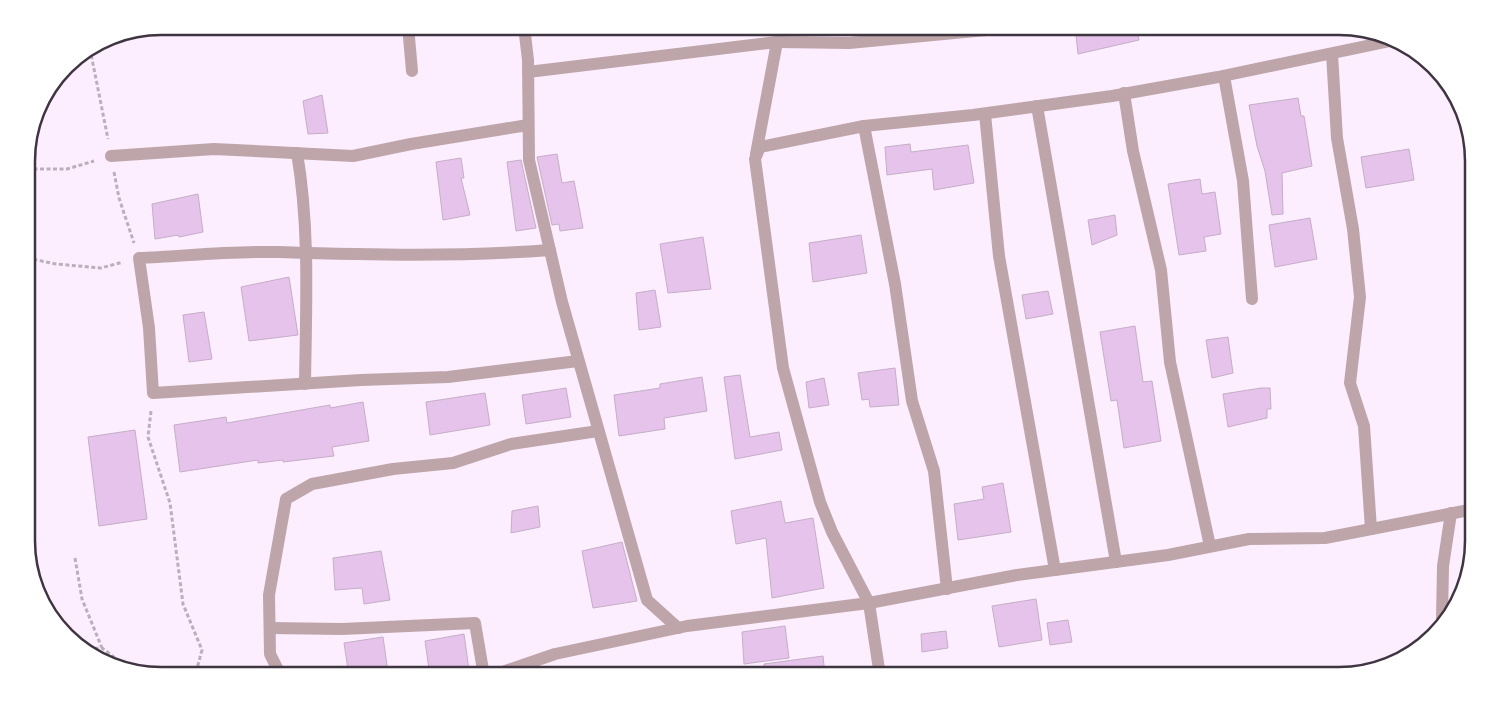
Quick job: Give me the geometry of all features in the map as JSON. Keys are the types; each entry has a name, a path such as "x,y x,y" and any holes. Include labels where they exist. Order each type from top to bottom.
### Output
{"street":[{"path":"409,35 412,70"},
{"path":"525,35 528,72 529,160 578,361 647,600 678,628"},
{"path":"528,72 777,42 849,43 934,35"},
{"path":"777,42 755,159 784,368 820,502 832,532 868,603 879,667"},
{"path":"755,159 760,147 864,126 985,114 1124,93 1224,76 1382,43"},
{"path":"1332,54 1337,138 1353,229 1360,297 1350,383 1364,426 1371,529"},
{"path":"1224,76 1242,181 1252,299"},
{"path":"1124,93 1133,151 1160,270 1170,362 1210,546"},
{"path":"1037,106 1116,562"},
{"path":"985,114 999,256 1054,570"},
{"path":"112,156 214,149 353,156 528,125"},
{"path":"864,126 894,284 912,402 934,472 947,589"},
{"path":"298,153 304,192 307,253 305,384"},
{"path":"550,250 459,255 278,252 139,258 149,328 153,393 448,377 578,361"},
{"path":"276,667 270,654 269,595 286,499 312,484 394,469 453,463 511,444 598,431"},
{"path":"517,667 555,654 678,628 868,603 1054,570 1264,538 1325,538 1465,511"},
{"path":"1442,613 1443,566 1451,513"},
{"path":"270,628 342,629 475,623 482,667"}],"path":[{"path":"35,168 67,169 112,156"},
{"path":"35,260 56,264 101,268 139,258"},
{"path":"153,393 148,437 170,503 183,604 202,650 197,667"},
{"path":"75,558 82,599 102,648 115,658"},
{"path":"96,648 102,648"}],"building":[{"path":"1076,35 1138,35 1139,40 1078,54"},
{"path":"322,95 328,133 308,134 303,101"},
{"path":"1298,98 1301,116 1304,116 1312,166 1282,173 1283,214 1272,215 1265,171 1257,146 1249,105"},
{"path":"910,144 911,152 968,145 974,183 934,190 932,169 887,175 885,147"},
{"path":"1409,149 1414,180 1366,188 1361,157"},
{"path":"557,154 562,183 574,181 583,228 560,231 559,224 552,225 537,157"},
{"path":"461,158 464,178 461,178 470,215 443,220 436,162"},
{"path":"521,160 536,228 516,231 507,162"},
{"path":"1200,179 1202,194 1215,192 1221,234 1204,237 1206,251 1179,255 1168,184"},
{"path":"198,194 203,232 155,239 152,204"},
{"path":"1115,215 1117,235 1092,245 1088,220"},
{"path":"1310,218 1317,259 1275,267 1269,225"},
{"path":"861,235 867,273 813,282 809,243"},
{"path":"703,237 711,289 668,293 660,244"},
{"path":"289,277 298,335 249,341 241,287"},
{"path":"655,290 661,327 639,330 636,293"},
{"path":"1048,291 1053,314 1026,319 1022,295"},
{"path":"204,312 212,359 189,362 183,315"},
{"path":"1135,326 1143,382 1152,381 1161,441 1124,448 1117,400 1111,401 1100,332"},
{"path":"1228,337 1233,373 1212,378 1206,340"},
{"path":"895,368 899,405 870,407 869,399 862,400 858,373"},
{"path":"740,375 750,437 779,432 782,450 735,459 724,377"},
{"path":"702,377 707,411 664,418 665,429 619,436 614,395 660,388 660,384"},
{"path":"824,378 829,405 809,408 806,382"},
{"path":"566,388 571,417 526,424 522,395"},
{"path":"1270,388 1271,409 1267,409 1267,418 1228,427 1223,394"},
{"path":"485,393 490,425 430,435 426,402"},
{"path":"363,402 369,441 332,447 334,456 283,462 283,460 258,463 258,460 180,472 174,425 226,417 227,423 330,405 330,408"},
{"path":"135,430 147,519 99,526 88,437"},
{"path":"1003,483 1011,532 958,540 954,504 984,499 982,487"},
{"path":"781,501 785,523 813,518 824,588 772,598 766,538 736,544 731,511"},
{"path":"538,506 540,527 511,533 512,511"},
{"path":"622,542 637,601 593,608 582,551"},
{"path":"381,551 390,600 364,604 362,588 335,590 333,558"},
{"path":"1036,599 1042,640 999,647 992,606"},
{"path":"1068,620 1072,642 1050,645 1047,623"},
{"path":"785,626 789,658 744,664 742,632"},
{"path":"946,631 948,648 922,652 921,634"},
{"path":"464,634 469,667 429,667 425,641"},
{"path":"383,637 387,667 348,667 344,643"},
{"path":"823,656 824,667 764,667 764,664"}]}
